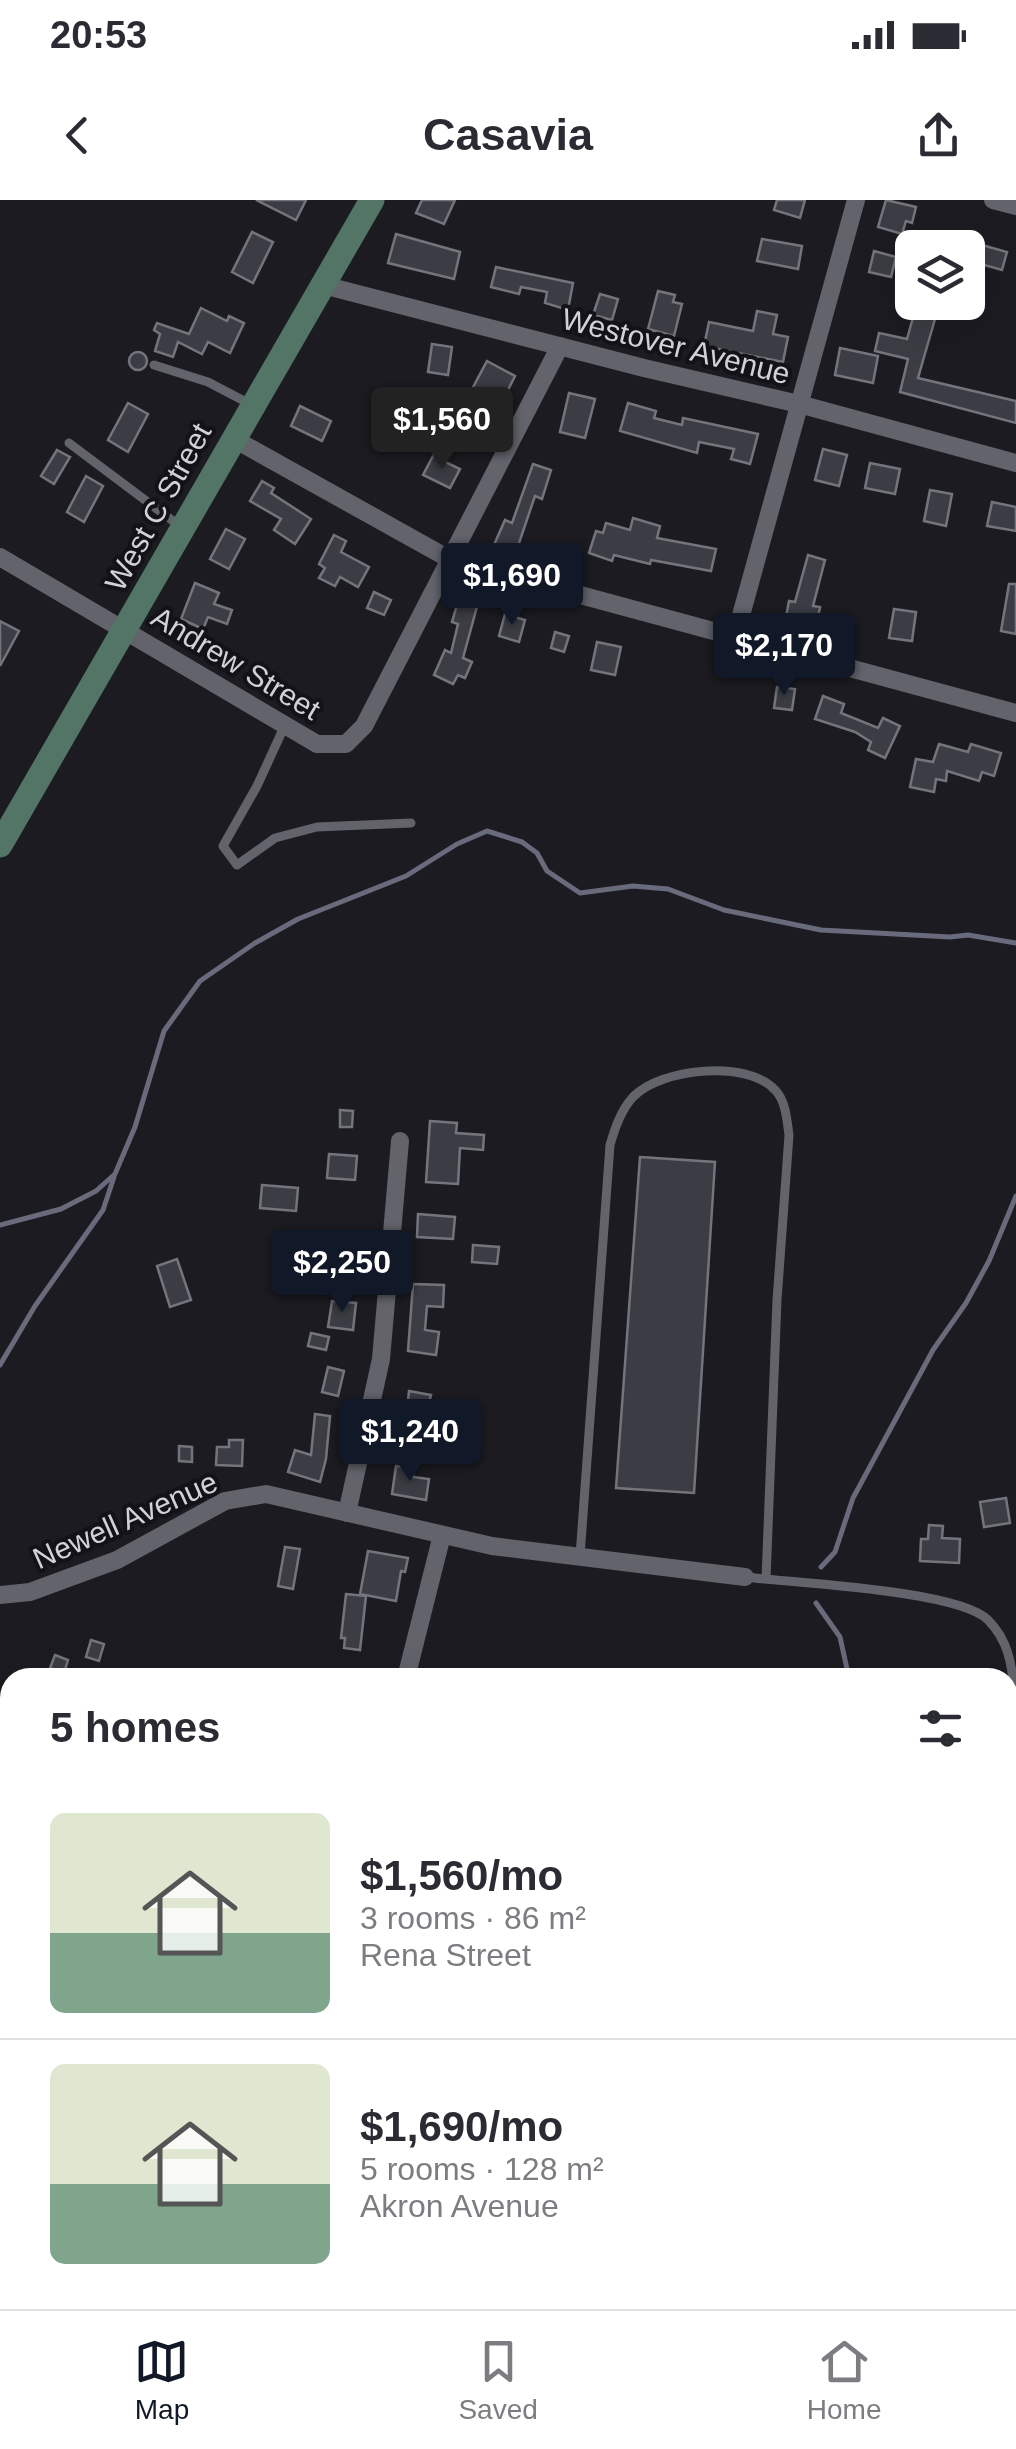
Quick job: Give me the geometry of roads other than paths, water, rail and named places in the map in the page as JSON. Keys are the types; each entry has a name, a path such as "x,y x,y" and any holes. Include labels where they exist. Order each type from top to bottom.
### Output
{"main road":[{"name":"West C Street","path":"0,845 372,200"}],"street":[{"path":"735,638 856,200"},
{"path":"993,200 1016,206"},
{"name":"Westover Avenue","path":"323,284 1016,463"},
{"path":"451,560 560,346"},
{"path":"234,439 451,560 1016,713"},
{"name":"Andrew Street","path":"0,557 317,744 346,744 364,726 451,560"},
{"path":"347,1514 381,1359 400,1141"},
{"name":"Newell Avenue","path":"0,1595 30,1592 117,1560 226,1501 266,1494 442,1535 580,1559 744,1577"},
{"path":"409,1668 442,1535"}],"lane":[{"path":"154,365 208,382 253,406"},
{"path":"68,443 184,528"},
{"path":"285,725 223,846 237,865 275,838 318,827 412,823"},
{"path":"580,1559 602,1224 610,1145 618,1119 634,1096 655,1081 675,1074 736,1071 758,1078 778,1092 787,1114 789,1135 777,1300 766,1580"},
{"path":"744,1577 895,1594 967,1607 989,1620 1005,1644 1012,1668"}],"waterway":[{"path":"0,1225 61,1209 96,1191 115,1174 135,1127 164,1031 200,981 298,919 406,876 457,844 487,831 522,842 537,853 547,871 580,893 633,886 668,889 724,910 821,930 968,935 1016,943"},
{"path":"0,1365 35,1306 103,1210 114,1177"},
{"path":"821,1567 835,1552 853,1498 933,1350 989,1261 1016,1196"},
{"path":"816,1603 840,1637 847,1668"}]}
